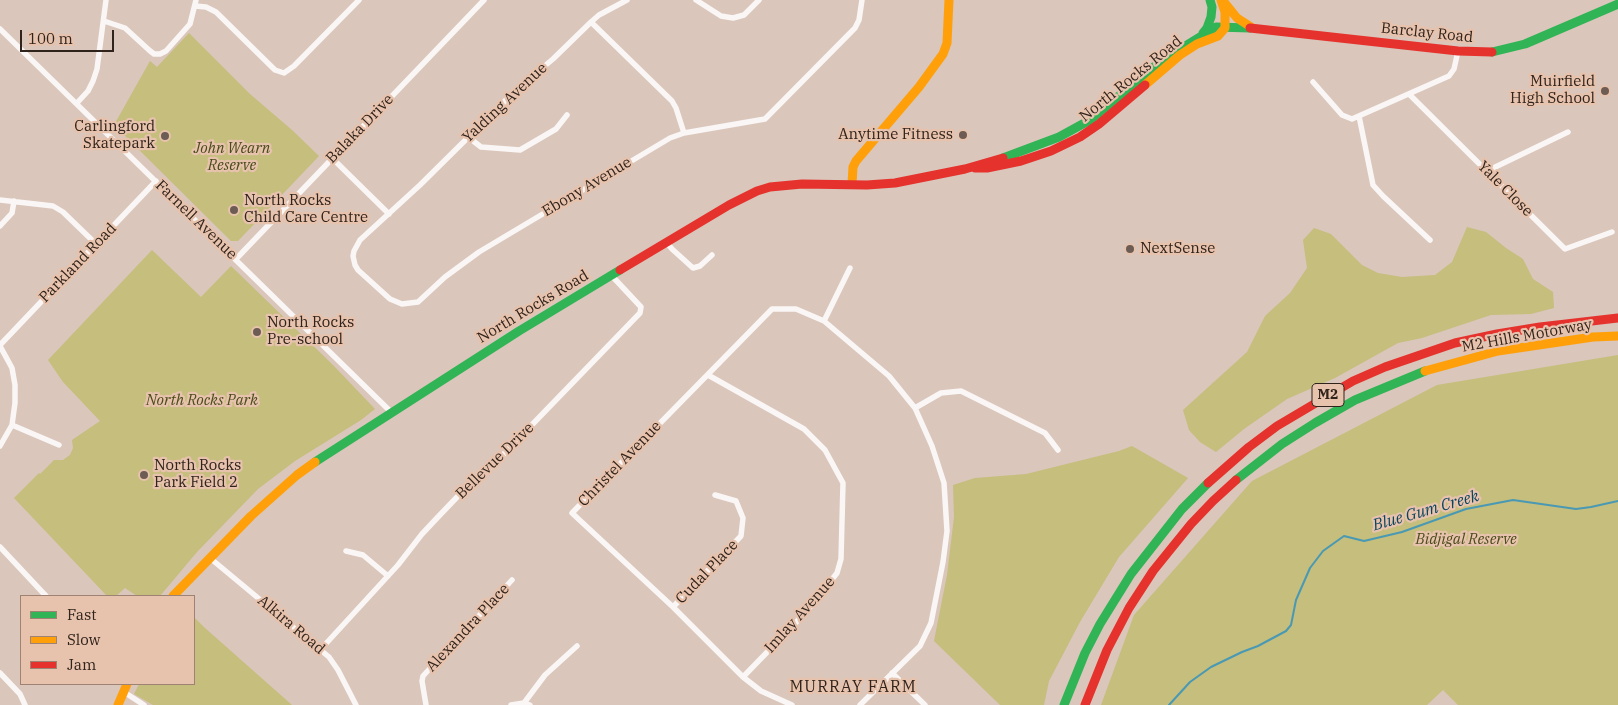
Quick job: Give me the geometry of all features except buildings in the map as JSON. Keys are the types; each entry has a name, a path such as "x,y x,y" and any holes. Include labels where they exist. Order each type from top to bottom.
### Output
{"main road":[{"path":"852,184 853,168 856,161 919,87 943,54 948,33 949,0"},
{"path":"1212,0 1225,28"},
{"path":"1203,33 1212,17 1212,0"},
{"path":"1221,0 1225,12 1225,28"},
{"path":"1221,0 1237,18 1252,28"},
{"name":"Barclay Road","path":"1225,28 1252,28 1458,51 1492,52 1516,47 1618,4"},
{"name":"North Rocks Road","path":"173,595 251,516 296,475 519,331 728,205 770,187 802,184 895,183 965,169 1018,153 1069,133 1101,111 1161,61 1203,33 1216,27 1225,28"},
{"name":"North Rocks Road","path":"965,169 987,168 1027,159 1052,151 1080,137 1110,116 1180,55 1197,44 1218,36 1225,28"},
{"name":"M2 Hills Motorway","path":"1064,705 1100,624 1126,580 1150,548 1182,508 1220,470 1277,426 1353,381 1420,354 1455,343 1540,326 1618,318"},
{"name":"M2 Hills Motorway","path":"1085,705 1115,633 1141,588 1163,558 1196,518 1248,470 1314,423 1355,400 1418,373 1464,359 1555,342 1618,336"},
{"path":"118,705 126,688"}],"street":[{"path":"77,103 88,91 97,69 106,0"},
{"path":"104,21 125,28 149,50 157,54 166,51 190,24 195,3 216,12 275,70 284,73 294,66 359,0"},
{"name":"Balaka Drive","path":"236,259 484,0"},
{"name":"Yalding Avenue","path":"389,214 514,92 553,59 591,22 599,15 627,0"},
{"path":"696,0 721,16 737,18 744,15 759,0"},
{"name":"Ebony Avenue","path":"389,214 360,240 354,250 354,260 358,270 397,304 418,302 445,277 479,252 670,138 684,133 759,121 770,115 855,28 860,20 862,0"},
{"path":"737,18 738,26"},
{"path":"591,22 672,101 684,133"},
{"name":"Farnell Avenue","path":"0,29 391,412"},
{"path":"1313,82 1342,115 1352,119 1449,76 1454,70 1458,51"},
{"name":"Yale Close","path":"1409,94 1565,249 1612,232"},
{"path":"468,137 481,147 520,150 556,129 567,115"},
{"path":"1359,116 1373,185 1430,240"},
{"path":"1487,171 1568,132"},
{"path":"332,158 389,214"},
{"name":"Parkland Road","path":"0,345 156,181"},
{"path":"0,200 53,206 63,212 96,244"},
{"path":"0,226 12,213 14,201"},
{"path":"667,243 693,268 698,268 712,255"},
{"path":"824,322 850,268"},
{"name":"Bellevue Drive","path":"321,649 388,576 453,500 496,462 640,313 642,307 612,276"},
{"name":"Christel Avenue","path":"792,705 761,690 743,677 673,607 572,513 772,309 796,309 824,322 889,376 915,408 932,446 944,483 947,531 931,622 920,646 860,705"},
{"path":"0,345 12,368 15,385 12,425 0,446"},
{"name":"Imlay Avenue","path":"708,375 804,429 825,450 843,484 841,559 837,573 807,611 743,677"},
{"path":"915,408 941,393 961,391 1045,433 1058,450"},
{"path":"12,425 59,445"},
{"name":"Cudal Place","path":"673,607 742,536 743,518 736,501 715,495"},
{"path":"0,547 45,595"},
{"path":"346,550 363,554 388,576"},
{"name":"Alkira Road","path":"210,558 329,657 356,705"},
{"name":"Alexandra Place","path":"426,705 422,681 423,676 512,580"},
{"path":"511,705 527,704 545,675 577,646"},
{"path":"0,673 20,694 25,705"},
{"path":"892,673 926,705"},
{"path":"126,688 144,705"}],"green space":[{"name":"John Wearn Reserve","path":"189,33 250,94 319,156 238,241 231,241 114,125 150,61 157,67"},
{"path":"1467,227 1486,232 1523,259 1533,279 1553,292 1554,308 1531,314 1491,315 1422,338 1398,343 1335,378 1287,399 1244,429 1216,452 1200,442 1189,430 1183,410 1247,352 1265,316 1290,293 1307,268 1303,240 1314,228 1331,234 1362,265 1378,273 1402,277 1435,275 1452,262"},
{"name":"North Rocks Park","path":"152,250 201,297 231,266 333,365 375,409 361,420 295,461 258,489 197,552 161,595 136,595 125,588 117,595 106,595 14,498 54,460 63,460 70,455 73,448 72,440 100,421 63,382 48,360"},
{"name":"Bidjigal Reserve","path":"1618,355 1618,705 1458,705 1443,690 1427,705 1101,705 1134,615 1252,481 1437,385"},
{"path":"1132,446 1188,478 1119,557 1080,622 1049,681 1044,705 1000,705 934,641 947,575 954,517 953,485 975,478 1026,474 1119,451"},
{"path":"195,618 292,705 153,705 134,694 138,685 195,685"}],"waterway":[{"name":"Blue Gum Creek","path":"1169,705 1190,682 1211,667 1286,631 1291,625 1296,600 1310,568 1323,551 1344,536 1364,541 1402,532 1466,509 1513,500 1576,509 1618,501"}],"traffic: fast":[{"path":"1203,33 1211,17 1212,7 1210,0"},
{"path":"1492,52 1525,44 1618,4"},
{"path":"1003,158 1059,137 1090,120 1161,61 1216,27 1250,28"},
{"path":"315,462 519,331 620,270"},
{"path":"1236,480 1282,444 1315,423 1355,400 1425,371"},
{"path":"1064,705 1085,653 1100,624 1131,574 1182,509 1208,483"}],"traffic: slow":[{"path":"852,184 853,167 856,161 919,87 943,54 947,43 949,0"},
{"path":"1145,85 1180,55 1197,44 1218,36 1225,28 1225,12 1221,0"},
{"path":"1224,2 1237,18 1251,27"},
{"path":"1425,371 1498,351 1593,337 1618,336"},
{"path":"174,595 251,516 297,475 315,462"},
{"path":"118,705 127,685"}],"traffic: jam":[{"path":"1250,28 1458,51 1492,52"},
{"path":"975,168 987,168 1021,161 1051,151 1080,137 1099,124 1145,85"},
{"path":"620,270 729,205 757,191 770,187 802,184 867,185 895,183 965,169 1003,158"},
{"path":"1208,483 1249,447 1277,426 1353,381 1385,367 1455,343 1497,334 1618,318"},
{"path":"1085,705 1107,650 1129,608 1153,571 1191,524 1236,480"}],"place":[{"name":"Muirfield High School","path":"1605,91"},
{"name":"Anytime Fitness","path":"963,135"},
{"name":"Carlingford Skatepark","path":"165,136"},
{"name":"North Rocks Child Care Centre","path":"234,210"},
{"name":"NextSense","path":"1130,249"},
{"name":"North Rocks Pre-school","path":"257,332"},
{"name":"North Rocks Park Field 2","path":"144,475"}],"district":[{"name":"MURRAY FARM","path":"853,687"}]}
